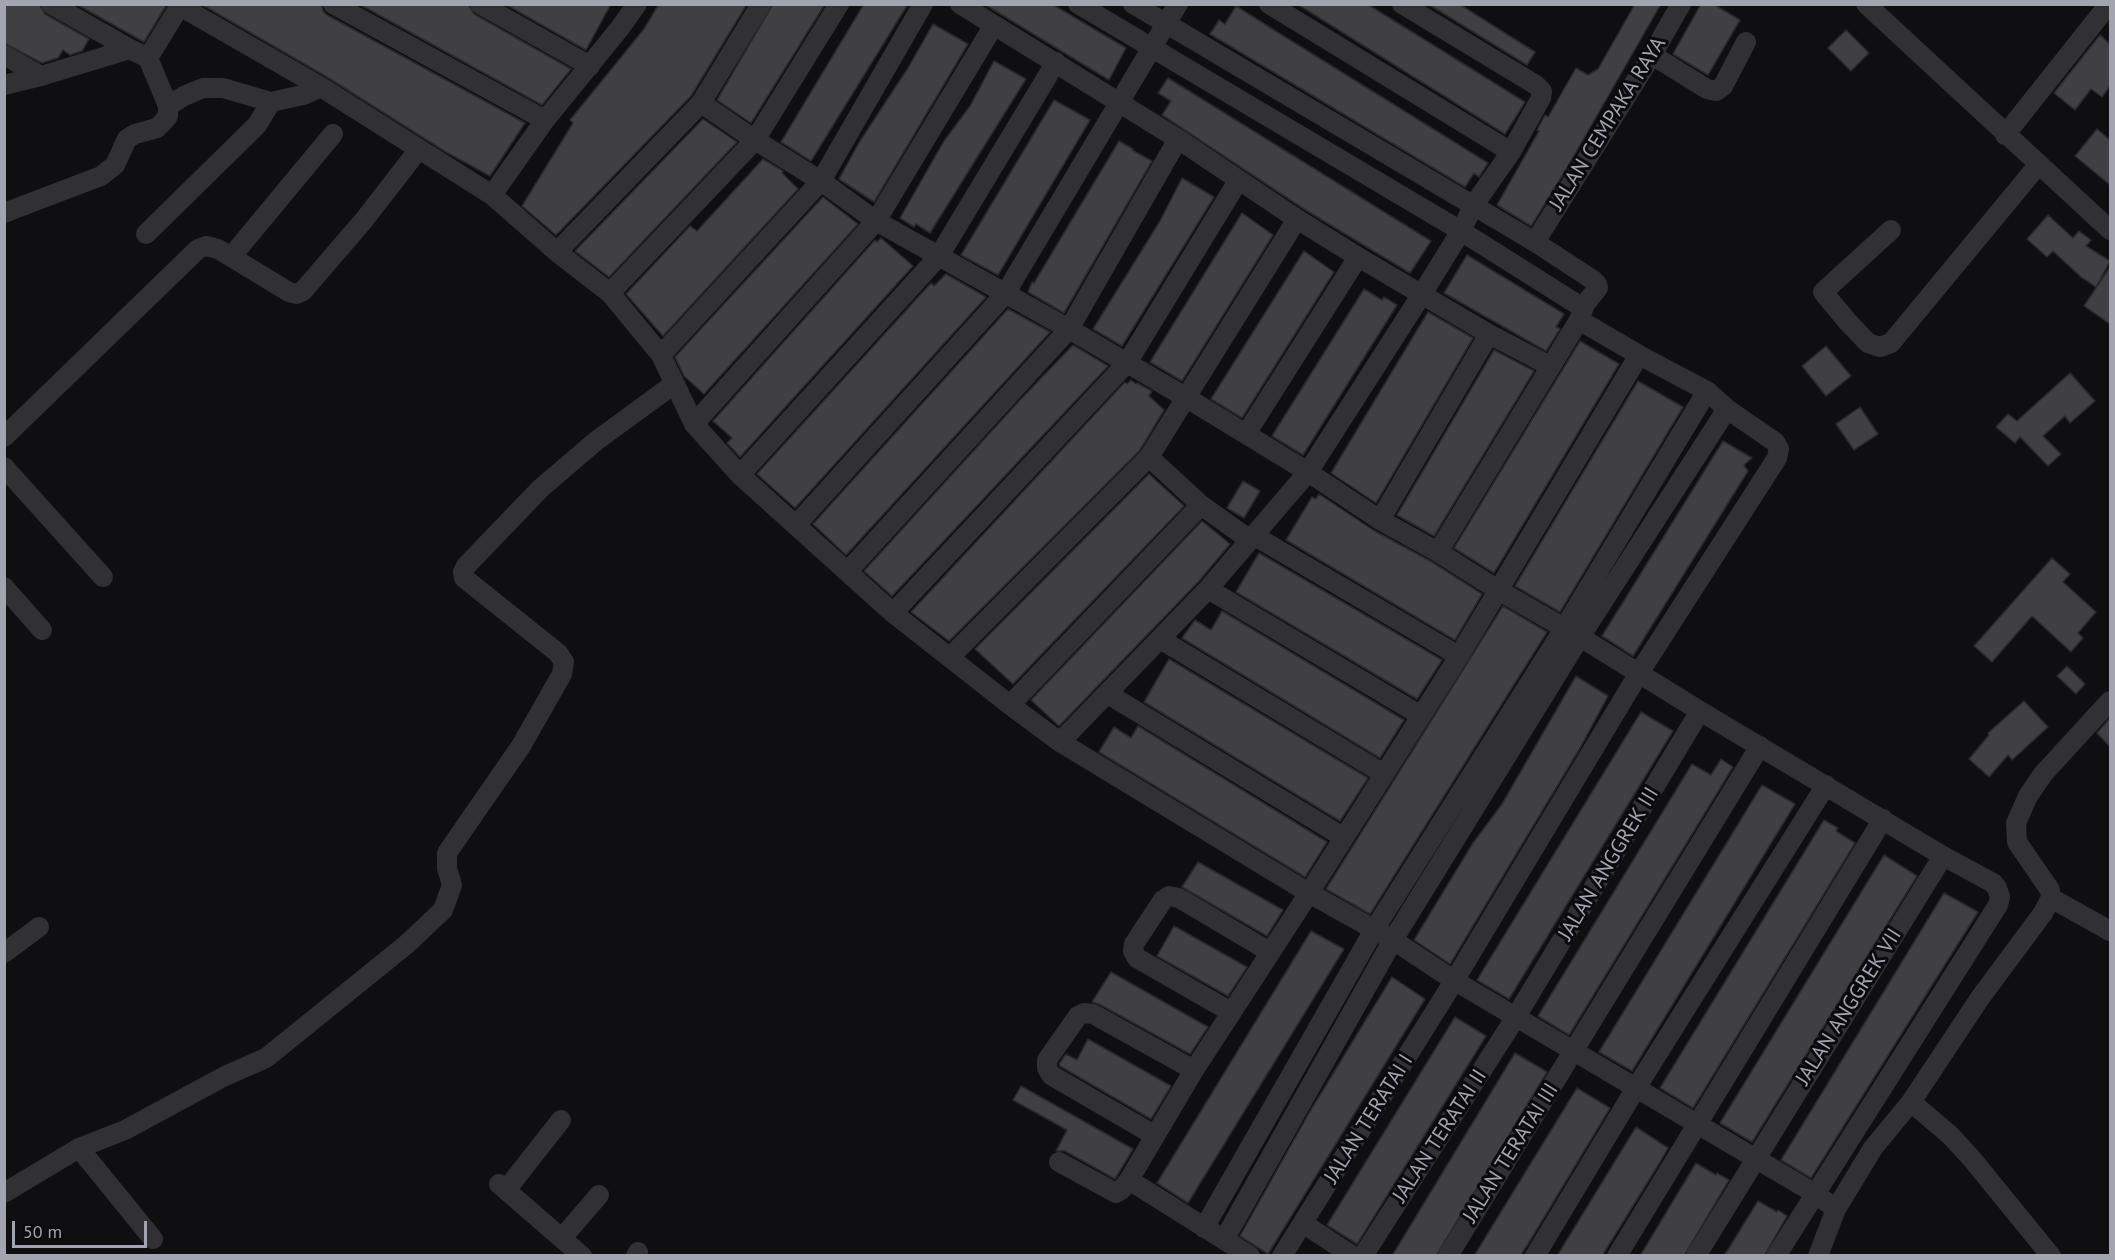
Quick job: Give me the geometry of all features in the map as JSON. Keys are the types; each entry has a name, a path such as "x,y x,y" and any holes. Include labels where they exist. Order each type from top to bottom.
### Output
{"street":[{"path":"4,213 102,176 115,165 127,139 157,128 168,116 168,106 148,58 51,4"},
{"path":"333,4 545,120"},
{"path":"480,4 590,66"},
{"path":"492,195 545,120 621,28 637,4"},
{"path":"557,252 701,103 761,4"},
{"path":"610,293 755,140 839,4"},
{"path":"661,355 821,181 923,4"},
{"path":"960,4 1178,139 1238,181 1358,257 1489,334 1550,366"},
{"path":"1078,4 1160,36 1473,207 1534,242 1597,284 1598,288 1438,552"},
{"path":"1133,4 1160,36"},
{"path":"796,525 1005,294 1178,4"},
{"path":"1269,4 1511,152"},
{"path":"1060,742 1208,589 1308,472 1462,230 1473,207 1511,152 1541,98 1542,91 1402,4"},
{"name":"JALAN CEMPAKA RAYA","path":"1534,242 1652,55 1681,4"},
{"path":"1866,4 2110,230"},
{"path":"2005,135 2109,4"},
{"path":"148,58 180,5 321,87 492,195 557,252 610,293 661,355 694,424 740,475 848,571 892,614 1010,705 1060,742 1393,940 1455,981 1814,1193 1836,1209"},
{"path":"694,424 876,221 994,25"},
{"name":"JALAN TERATAI I","path":"1160,36 1462,230 1583,311 1639,355 1707,391 1727,409 1775,442 1779,449 1777,458 1639,673 1455,981 1282,1256"},
{"path":"1652,55 1707,89 1716,91 1723,86 1746,42"},
{"path":"4,85 130,49"},
{"path":"4,55 41,76"},
{"path":"740,475 939,256 1056,62"},
{"path":"168,106 203,88 223,88 271,102 303,95 321,87"},
{"path":"147,234 257,125 271,102"},
{"path":"701,103 821,181 876,221 1187,398 1308,472 1380,520 1438,552 1943,856 1993,883 2000,897 1998,905 1776,1256"},
{"path":"231,257 333,134"},
{"path":"848,571 1069,329 1178,139"},
{"path":"4,437 198,249 206,246 218,249 289,292 296,294 303,291 364,220 418,149"},
{"path":"1891,230 1822,292 1868,343 1880,347 1891,343 2038,164"},
{"path":"892,614 1127,363 1238,181"},
{"path":"950,657 1149,457 1297,219"},
{"path":"1246,434 1358,257"},
{"path":"1380,520 1489,334"},
{"path":"1059,1162 1116,1193 1129,1179 1194,1070 1459,656 1639,355"},
{"path":"4,1194 79,1148 124,1130 225,1076 266,1058 407,944 443,910 452,885 447,868 447,853 520,746 562,674 564,662 558,653 464,578 462,572 541,488 596,441 674,384"},
{"path":"1224,1240 1393,940 1572,633 1707,391"},
{"path":"1204,1228 1374,930 1572,633 1727,409"},
{"path":"1149,457 1201,505 1252,538 1459,656"},
{"path":"4,467 104,577"},
{"path":"1010,705 1201,505"},
{"path":"4,587 42,630"},
{"path":"1208,589 1420,715"},
{"path":"1160,639 1384,774"},
{"path":"1108,694 1343,837"},
{"path":"1818,1256 1836,1209 1873,1148 1911,1102 1980,998 2043,913 2051,898 2050,890 2017,842 2016,823 2028,796 2043,774 2110,701"},
{"name":"JALAN ANGGREK III","path":"1517,1016 1700,711"},
{"name":"JALAN TERATAI III","path":"1448,1256 1760,746"},
{"path":"1535,1256 1636,1088 1826,785"},
{"path":"1617,1256 1882,819"},
{"name":"JALAN ANGGREK VII","path":"1696,1256 1943,856"},
{"path":"1231,1012 1137,958 1133,951 1134,944 1163,900 1169,896 1179,898 1270,952"},
{"path":"2051,898 2110,931"},
{"path":"4,953 39,927"},
{"path":"1154,1135 1051,1075 1047,1068 1047,1060 1078,1016 1084,1013 1093,1014 1194,1070"},
{"name":"JALAN TERATAI II","path":"1363,1256 1517,1016"},
{"path":"1911,1102 1950,1135 1972,1159 2051,1256"},
{"path":"561,1120 502,1187 582,1256"},
{"path":"79,1148 153,1239"},
{"path":"1129,1179 1250,1256"},
{"path":"562,1238 599,1196"},
{"path":"1304,1224 1353,1256"}],"building":[{"path":"4,4 39,4 45,14 89,39 82,51 70,55 63,50 58,58 42,63 4,43"},
{"path":"76,4 167,4 144,42"},
{"path":"201,4 321,4 327,15 525,123 490,176 446,152 327,77"},
{"path":"359,4 468,4 474,14 571,69 542,105"},
{"path":"505,4 611,4 586,50"},
{"path":"659,4 747,4 691,96 556,235 522,206 573,123 570,120 644,29"},
{"path":"773,4 825,4 751,123 717,100"},
{"path":"864,4 908,4 811,161 781,142"},
{"path":"984,4 1052,4 1126,48 1109,80"},
{"path":"1297,4 1367,4 1525,102 1505,134"},
{"path":"1428,4 1459,4 1535,52 1527,65"},
{"path":"1635,4 1661,4 1531,226 1497,205 1539,131 1537,130 1545,115 1548,117 1576,68 1588,75 1598,69"},
{"path":"1701,4 1713,4 1740,20 1708,75 1673,54"},
{"path":"1236,6 1488,163 1479,177 1474,173 1465,187 1210,34 1219,20 1225,24"},
{"path":"933,24 968,44 874,202 839,179"},
{"path":"1846,30 1869,53 1851,71 1828,48"},
{"path":"2100,35 2110,44 2110,86 2102,97 2091,89 2075,110 2054,93"},
{"path":"994,61 1026,79 930,233 916,224 914,227 900,218 944,141 970,106"},
{"path":"1168,78 1431,241 1410,273 1304,209 1162,115 1171,101 1158,93"},
{"path":"1054,100 1090,120 998,275 961,255"},
{"path":"703,119 737,142 609,277 575,251"},
{"path":"2097,129 2110,140 2110,185 2075,156"},
{"path":"1119,141 1152,161 1064,313 1028,292"},
{"path":"763,159 783,171 782,173 798,189 663,336 626,294 690,226 697,231"},
{"path":"1182,178 1214,197 1122,346 1093,329 1160,221"},
{"path":"823,197 858,224 704,394 684,376 675,357"},
{"path":"1242,213 1273,235 1182,381 1150,362"},
{"path":"2048,215 2073,238 2079,231 2091,240 2086,246 2110,261 2096,287 2081,277 2053,251 2047,257 2027,239"},
{"path":"881,238 913,266 740,457 727,443 732,438 713,421 875,240 877,242"},
{"path":"1304,251 1334,272 1242,418 1211,399"},
{"path":"1467,255 1564,314 1556,327 1560,329 1546,351 1444,293"},
{"path":"2110,267 2110,324 2084,306"},
{"path":"946,274 986,297 795,508 757,474 931,283 934,286"},
{"path":"1364,289 1382,300 1384,297 1397,305 1303,455 1272,436"},
{"path":"1008,309 1050,332 846,555 813,524"},
{"path":"1428,312 1473,338 1376,503 1331,473"},
{"path":"1580,341 1619,364 1494,573 1454,548"},
{"path":"1073,345 1108,366 892,596 864,571"},
{"path":"1826,346 1851,376 1826,396 1802,366"},
{"path":"1494,350 1534,371 1434,536 1397,515"},
{"path":"2070,373 2095,401 2070,423 2065,416 2043,436 2061,454 2048,466 2020,437 2015,443 1996,427 2008,414 2017,421"},
{"path":"1131,380 1152,391 1149,396 1164,410 1140,450 949,641 911,612 1125,382 1127,384"},
{"path":"1638,381 1683,407 1560,612 1515,586"},
{"path":"1860,407 1878,434 1854,450 1836,424"},
{"path":"1723,441 1752,458 1744,465 1748,471 1633,656 1602,636"},
{"path":"1149,474 1184,506 1013,684 975,649"},
{"path":"1243,481 1260,491 1244,518 1227,508"},
{"path":"1319,494 1373,530 1432,562 1482,594 1455,640 1286,540 1312,497 1316,499"},
{"path":"1202,521 1230,544 1199,581 1059,726 1031,700"},
{"path":"1259,553 1442,660 1417,699 1236,592"},
{"path":"2052,558 2070,574 2063,582 2096,612 2078,633 2083,638 2071,652 2032,616 1992,662 1974,646"},
{"path":"1503,606 1547,632 1370,914 1326,889"},
{"path":"1222,611 1404,720 1380,758 1182,638 1195,620 1211,630"},
{"path":"1169,659 1368,778 1340,821 1144,702"},
{"path":"2067,666 2085,684 2076,694 2057,676"},
{"path":"1576,676 1608,696 1580,748 1450,964 1414,940 1473,843 1502,804"},
{"path":"2024,701 2048,727 2012,760 2008,755 1989,777 1969,759 1989,735 1988,733"},
{"path":"1641,712 1673,731 1509,999 1477,980"},
{"path":"2110,718 2110,747 2097,733"},
{"path":"1138,726 1327,842 1305,877 1099,752 1114,727 1131,738"},
{"path":"1721,759 1733,767 1569,1035 1538,1016 1692,764 1711,775"},
{"path":"1762,785 1795,804 1632,1071 1599,1052"},
{"path":"1824,820 1838,828 1836,831 1855,843 1693,1108 1660,1088"},
{"path":"1884,855 1917,876 1752,1142 1720,1123"},
{"path":"1198,862 1283,910 1267,936 1182,887"},
{"path":"1944,893 1978,912 1811,1178 1781,1160"},
{"path":"1174,926 1247,967 1228,996 1157,956"},
{"path":"1311,931 1344,949 1188,1203 1157,1183"},
{"path":"1111,972 1208,1027 1190,1054 1092,1002"},
{"path":"1392,977 1425,999 1268,1254 1240,1236 1309,1113"},
{"path":"1455,1017 1486,1036 1357,1244 1327,1225"},
{"path":"1088,1039 1171,1086 1151,1119 1060,1066 1066,1054 1077,1060"},
{"path":"1515,1053 1547,1072 1436,1256 1392,1256"},
{"path":"1021,1086 1133,1149 1115,1179 1065,1151 1056,1151 1067,1130 1013,1100"},
{"path":"1577,1088 1610,1108 1528,1244 1520,1256 1474,1256"},
{"path":"1636,1127 1668,1148 1660,1162 1602,1256 1557,1256"},
{"path":"1696,1163 1729,1180 1684,1256 1640,1256"},
{"path":"1758,1201 1787,1216 1764,1256 1724,1256"}]}
